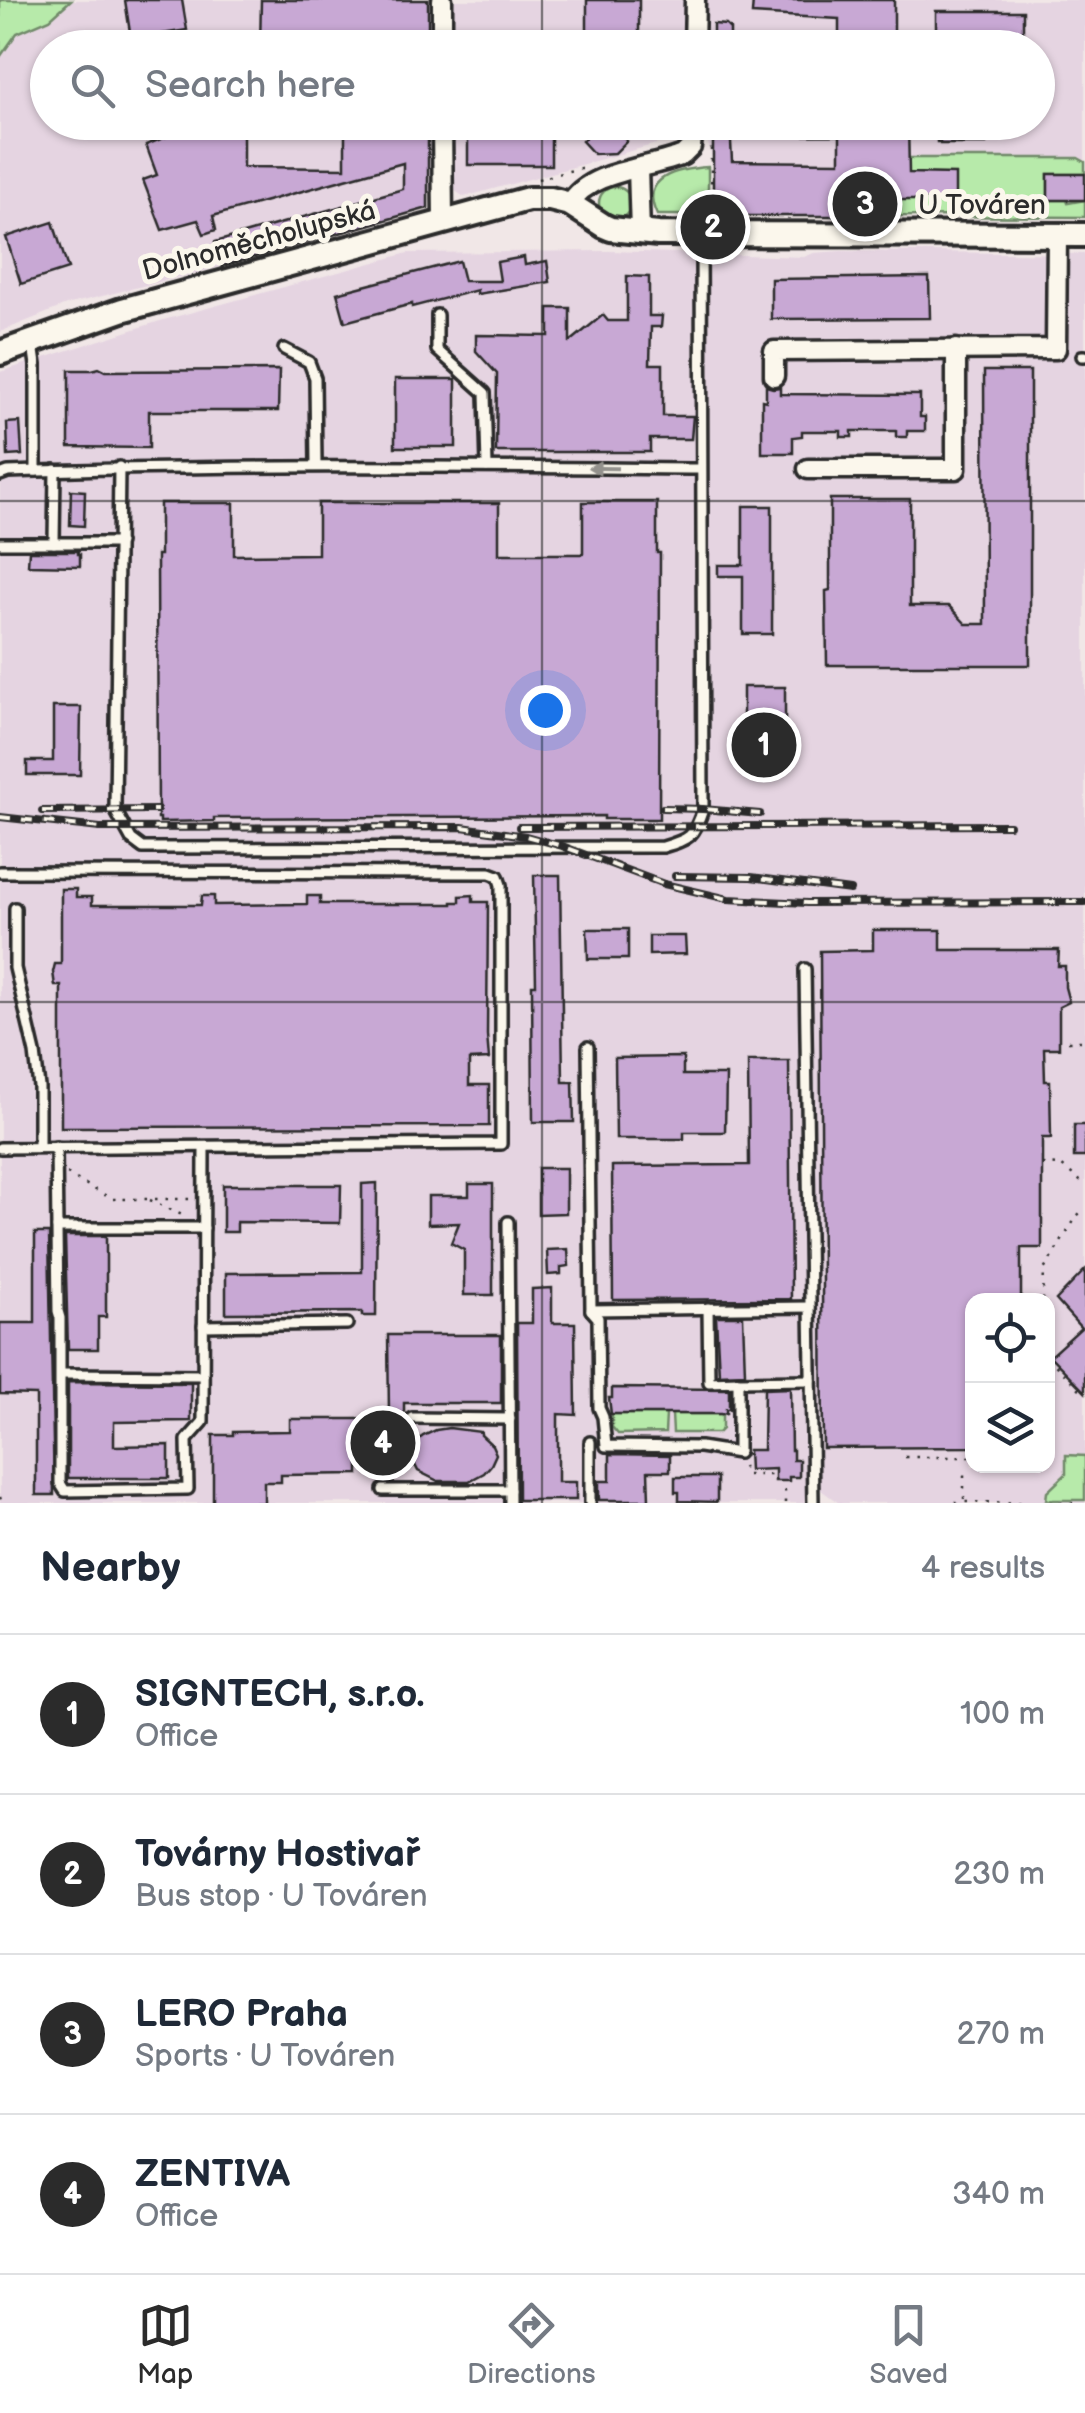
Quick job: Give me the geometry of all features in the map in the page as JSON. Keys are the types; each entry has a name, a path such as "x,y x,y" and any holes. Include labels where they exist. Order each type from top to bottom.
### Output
{"street":[{"path":"442,0 442,30"},
{"path":"694,30 695,0"},
{"path":"442,140 443,221"},
{"path":"570,204 588,184 676,158 688,151 692,140"},
{"path":"638,168 640,233"},
{"name":"Dolnoměcholupská","path":"0,352 122,310 520,200 538,199"},
{"name":"U Továren","path":"538,199 570,204 604,226 640,233 706,227 1085,235"},
{"path":"774,376 774,350 1056,349 1057,235"},
{"path":"808,469 956,470 956,349"}],"lane":[{"path":"120,467 115,810 131,839 143,848 663,847 687,840 703,809 701,469 706,227"},
{"path":"437,314 437,350 486,393 486,467"},
{"path":"32,340 36,365 36,471"},
{"path":"284,349 309,362 315,378 316,465"},
{"path":"0,475 120,467 316,465 701,469"},
{"path":"54,543 55,470"},
{"path":"0,543 119,543"},
{"path":"0,872 490,873 498,876 501,885 501,1144 0,1148"},
{"path":"14,908 15,968 34,1053 39,1146"},
{"path":"805,969 814,1503"},
{"path":"588,1047 591,1310 598,1318 599,1408 604,1417 606,1446 700,1447 738,1453 738,1382"},
{"path":"56,1147 60,1483 65,1490 188,1490 187,1440 204,1422 204,1146"},
{"path":"508,1222 510,1503"},
{"path":"58,1228 204,1228"},
{"path":"591,1310 810,1307"},
{"path":"708,1308 709,1382 812,1380"},
{"path":"203,1326 347,1324"},
{"path":"61,1374 203,1375"},
{"path":"412,1418 510,1419"},
{"path":"590,1442 590,1503"},
{"path":"383,1490 510,1490"}],"path":[{"path":"706,227 710,140"},
{"path":"1068,1041 1085,1041"},
{"path":"1042,1164 1060,1165 1085,1185"},
{"path":"56,1171 112,1199 193,1199"},
{"path":"1043,1293 1044,1270 1085,1208"},
{"path":"1055,1365 1085,1394"},
{"path":"738,1453 746,1475 775,1474"},
{"path":"905,1457 965,1458"},
{"path":"964,1476 964,1502"},
{"path":"785,1481 785,1503"},
{"path":"0,1497 2,1503"},
{"path":"955,1502 1073,1503"}],"shaded area":[{"path":"71,0 1085,0 1085,217 713,216 713,161 707,140 1055,140 1055,30 30,30 30,140 670,140 464,197 454,190 429,192 428,208 66,305 0,332 0,57 17,33 50,19"},
{"path":"609,251 804,257 840,251 1085,254 1085,1503 839,1503 821,1490 805,1497 804,1503 0,1503 0,372 160,321 408,253"}],"green space":[{"path":"0,0 71,0 50,19 17,33 0,57"},
{"path":"889,158 1078,158 1085,162 1085,174 1048,174 1048,200 1085,200 1085,217 897,216 897,202 889,202"},
{"path":"708,167 708,215 657,215 653,191 657,183 674,173"},
{"path":"615,187 626,192 631,203 626,214 615,219 604,214 599,203 604,192"},
{"path":"612,1414 666,1414 665,1433 618,1434 612,1427"},
{"path":"672,1414 722,1414 722,1429 718,1433 673,1433"},
{"path":"1066,1455 1085,1456 1085,1500 1046,1500 1047,1492 1066,1474"}],"building":[{"path":"125,0 182,0 187,30 130,30"},
{"path":"261,0 428,0 428,30 260,30"},
{"path":"587,0 639,0 639,30 587,30"},
{"path":"753,0 894,0 894,30 839,30 839,19 752,14"},
{"path":"936,11 1023,11 1023,30 936,30"},
{"path":"713,24 730,29 730,30 713,30"},
{"path":"158,140 243,140 243,167 345,168 345,140 428,140 428,208 222,266 215,242 403,189 403,163 213,216 216,230 204,234 198,220 162,230 143,180 157,175 146,145"},
{"path":"468,140 551,140 551,165 468,165"},
{"path":"713,140 731,140 732,161 840,162 840,140 908,140 909,173 955,174 955,200 897,200 897,216 713,216"},
{"path":"986,140 986,144 940,144 937,142"},
{"path":"582,141 627,141 615,153 594,154"},
{"path":"1048,174 1085,174 1085,200 1048,200"},
{"path":"53,222 68,269 21,284 6,237"},
{"path":"524,257 525,265 547,261 550,282 477,294 477,290 345,322 337,293 459,261 464,281 500,281 497,262"},
{"path":"627,276 649,277 649,316 662,316 661,327 651,327 650,364 663,364 663,416 693,416 691,439 650,439 650,452 496,452 497,374 476,351 476,335 549,336 549,308 570,308 570,342 603,315 608,321 627,321"},
{"path":"929,277 930,318 771,319 771,279"},
{"path":"69,370 279,370 278,411 149,411 149,448 69,447"},
{"path":"984,371 1030,371 1030,665 827,665 830,499 910,499 910,606 949,606 966,624 985,624"},
{"path":"395,379 456,379 456,447 395,447"},
{"path":"766,386 780,387 780,394 920,395 920,417 925,417 925,431 907,431 907,437 896,437 896,431 852,431 852,437 841,437 841,431 802,431 802,436 793,437 793,453 762,453 762,400 766,401"},
{"path":"20,422 22,455 8,456 7,423"},
{"path":"71,490 85,491 84,526 70,525"},
{"path":"583,502 657,502 659,819 214,818 160,822 160,503 234,503 234,555 318,554 318,503 499,503 499,554 583,554"},
{"path":"743,506 772,506 772,634 743,634 743,576 718,576 718,565 743,565"},
{"path":"29,551 78,551 80,566 28,565"},
{"path":"743,687 785,687 785,760 743,760"},
{"path":"53,707 81,707 80,775 27,775 27,761 53,761"},
{"path":"534,875 560,875 563,1082 573,1082 574,1122 533,1122"},
{"path":"61,889 76,889 76,897 92,897 92,905 201,905 202,896 214,896 214,905 307,904 307,896 320,896 320,904 452,904 460,902 460,896 473,895 473,902 488,902 489,1059 469,1060 469,1085 489,1085 489,1126 61,1127 61,986 55,986 53,972 55,964 61,964"},
{"path":"587,929 628,929 628,959 588,959"},
{"path":"873,930 941,930 941,950 1059,950 1058,966 1065,966 1069,1002 1059,1007 1059,1048 1044,1048 1045,1081 1050,1081 1051,1138 1042,1138 1042,1248 1021,1248 1021,1293 965,1293 965,1447 823,1448 820,951 873,950"},
{"path":"649,936 685,936 686,954 649,955"},
{"path":"683,1057 683,1075 726,1075 725,1132 684,1132 684,1139 616,1139 615,1058"},
{"path":"748,1061 789,1061 791,1299 613,1300 612,1166 749,1165"},
{"path":"1074,1125 1085,1125 1085,1157 1074,1157"},
{"path":"538,1168 566,1168 566,1213 538,1214"},
{"path":"377,1183 376,1316 362,1316 362,1312 226,1313 226,1273 362,1272 362,1184"},
{"path":"469,1184 493,1184 493,1295 464,1295 464,1250 451,1243 459,1223 428,1224 428,1196 469,1196"},
{"path":"223,1185 341,1185 340,1223 237,1222 237,1232 223,1232"},
{"path":"35,1233 49,1233 54,1495 36,1495 36,1395 0,1394 0,1323 35,1323"},
{"path":"65,1236 106,1236 106,1317 98,1317 98,1349 68,1349"},
{"path":"568,1249 569,1266 561,1267 561,1274 548,1275 547,1250"},
{"path":"1085,1270 1085,1392 1055,1361 1055,1351 1081,1328 1056,1300"},
{"path":"552,1288 552,1323 575,1323 576,1415 558,1414 558,1482 576,1482 576,1500 518,1500 517,1323 532,1323 532,1289"},
{"path":"716,1316 743,1316 745,1373 719,1374"},
{"path":"388,1335 501,1335 501,1403 404,1403 404,1456 359,1456 359,1474 281,1475 281,1482 264,1482 264,1503 213,1503 213,1435 290,1431 290,1419 376,1419 376,1414 389,1414"},
{"path":"68,1382 191,1383 191,1421 114,1422 114,1446 169,1445 169,1478 68,1478"},
{"path":"612,1388 729,1389 729,1409 722,1414 611,1414"},
{"path":"790,1388 791,1450 793,1460 799,1460 799,1477 775,1481 775,1469 749,1470 748,1450 763,1450 764,1389"},
{"path":"449,1428 481,1432 492,1445 496,1454 484,1473 469,1481 438,1481 418,1471 407,1449 423,1436"},
{"path":"610,1454 670,1455 670,1471 648,1471 649,1500 599,1500 599,1481 610,1481"},
{"path":"675,1477 717,1477 717,1502 679,1501"}],"railway":[{"path":"663,808 760,814"},
{"path":"42,811 157,810"},
{"path":"0,817 100,828 462,827 526,836 664,884 728,899 807,903 1085,902"},
{"path":"519,827 1009,825"},
{"path":"675,876 751,877 850,890"}],"place":[{"name":"LERO Praha","path":"865,204"},
{"name":"Továrny Hostivař","path":"713,227"},
{"name":"SIGNTECH, s.r.o.","path":"764,745"},
{"name":"ZENTIVA","path":"383,1443"}]}
